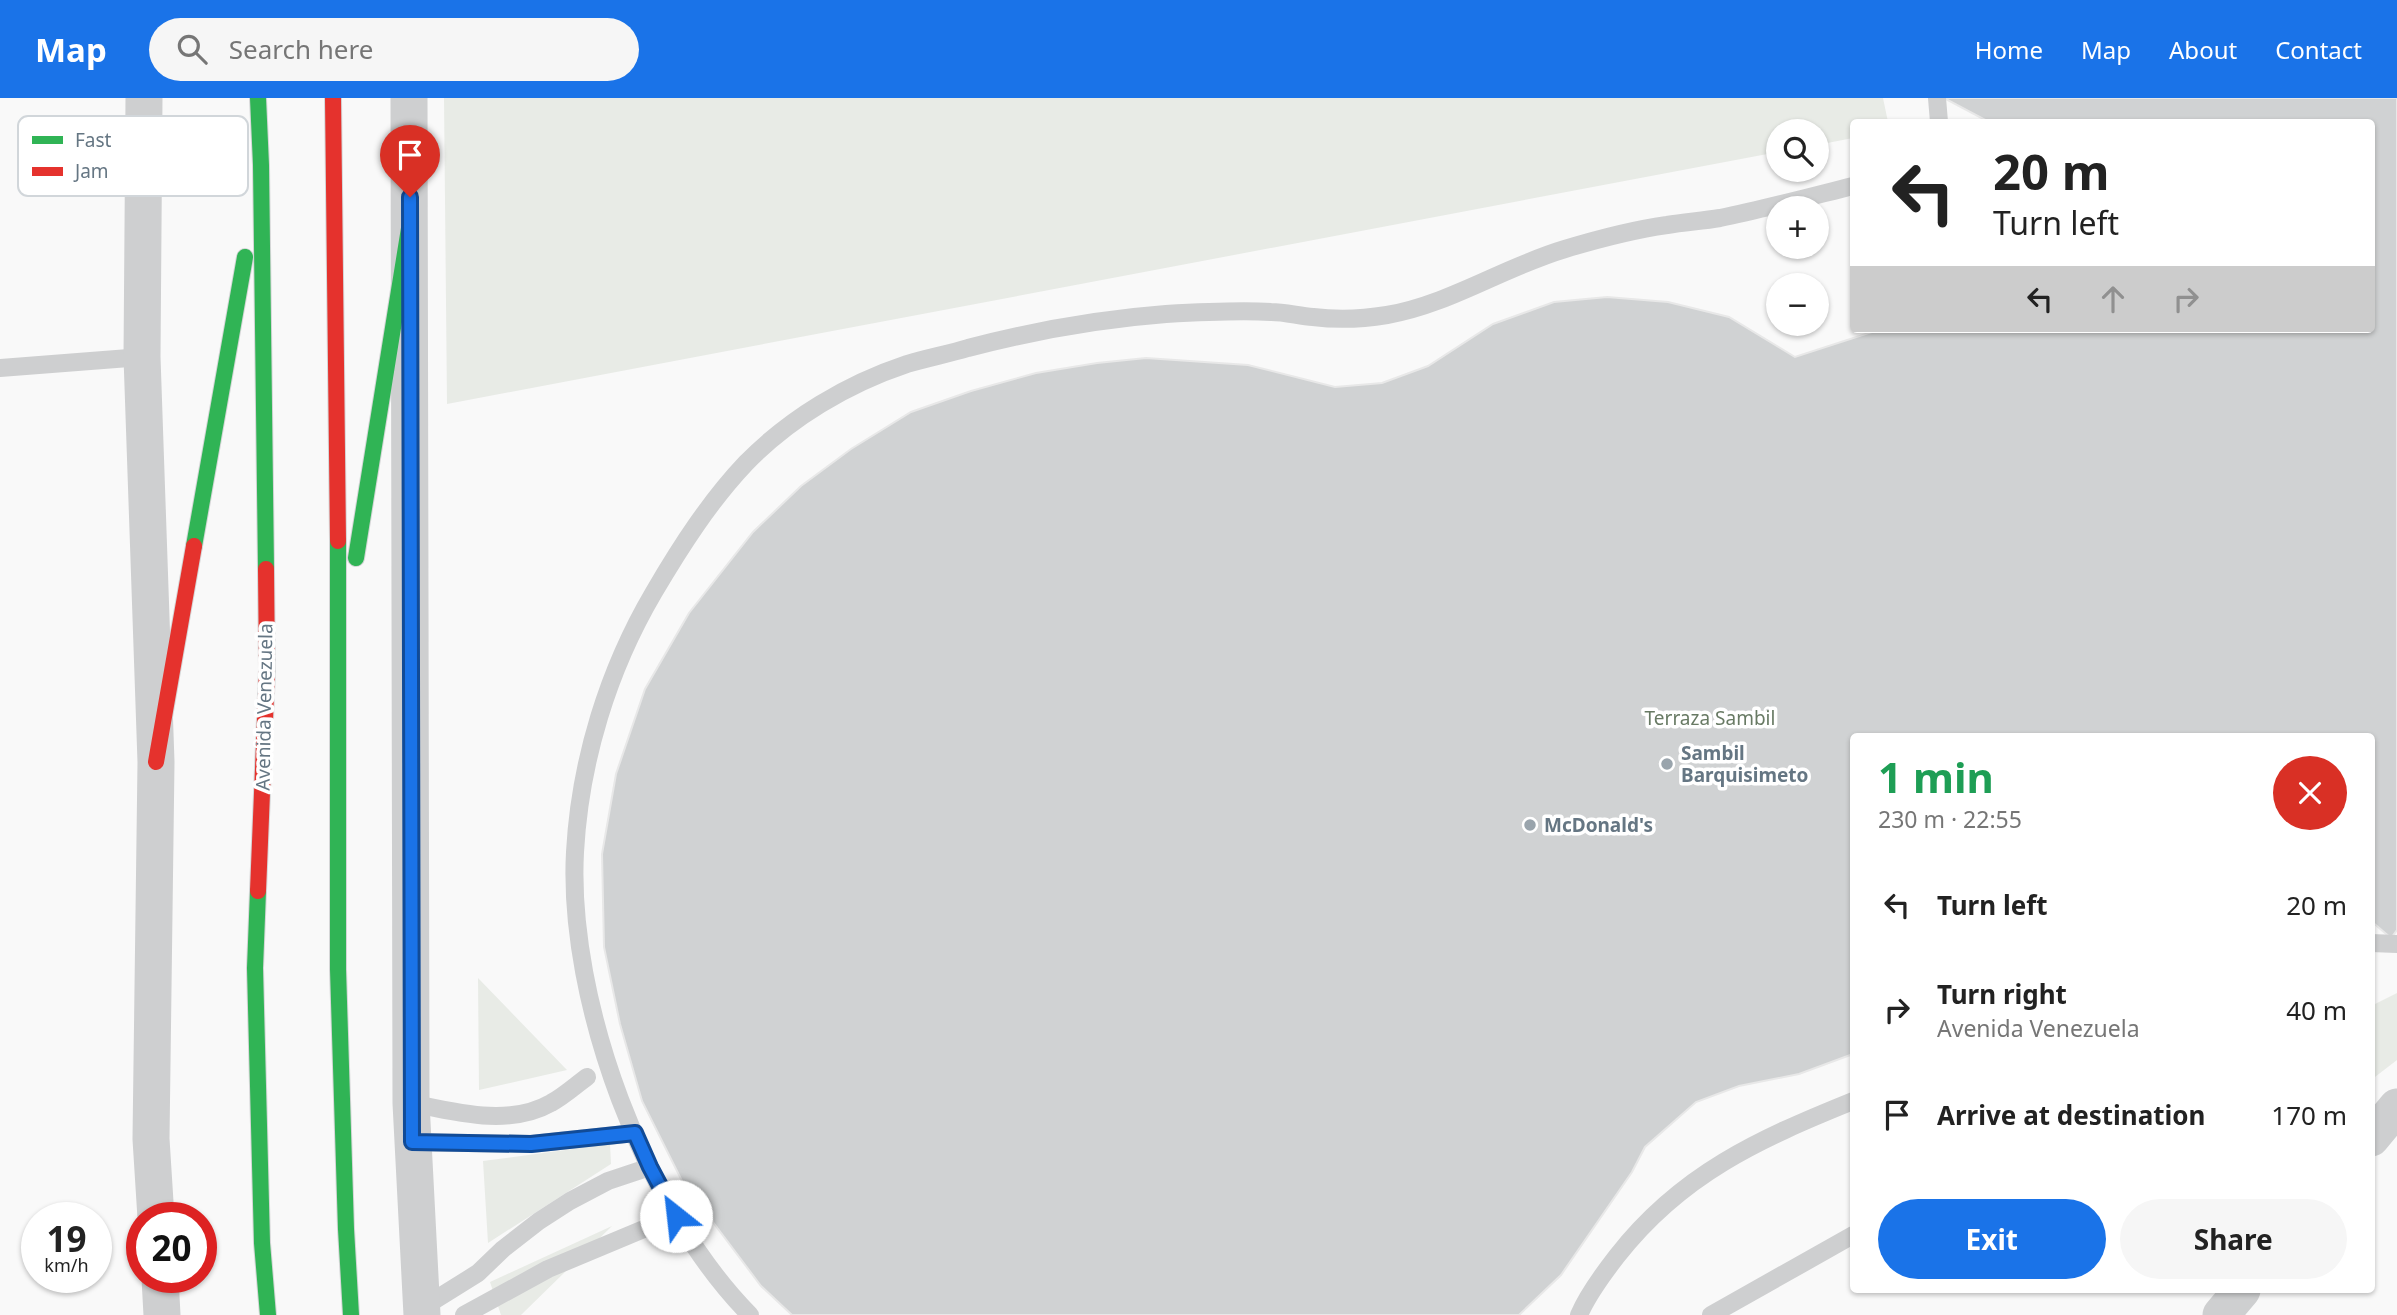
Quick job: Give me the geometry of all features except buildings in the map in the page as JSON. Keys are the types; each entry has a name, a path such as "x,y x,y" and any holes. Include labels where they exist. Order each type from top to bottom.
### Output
{"street":[{"path":"144,98 144,116"},
{"name":"Avenida Venezuela","path":"258,98 267,670 255,968 262,1243 268,1315"},
{"path":"333,98 339,668 338,969 351,1315"},
{"path":"409,98 411,1103 422,1311"},
{"path":"156,761 261,165"},
{"path":"143,196 142,357 156,761 151,1139 155,1202"},
{"path":"339,668 410,222"},
{"path":"2375,1133 2397,1107"},
{"path":"161,1293 162,1315"},
{"path":"2221,1315 2239,1293"}],"lane":[{"path":"1937,98 1939,119"},
{"path":"750,1315 725,1288 690,1240 650,1167 635,1133 605,1055 582,962 575,906 574,866 582,785 593,738 626,646 677,554 709,507 746,464 774,438 814,408 870,378 910,363 1003,339 1108,320 1165,314 1221,311 1278,312 1347,319 1382,316 1436,302 1556,251 1609,236 1717,218 1850,187"},
{"path":"0,368 142,357"},
{"path":"2375,943 2397,944"},
{"path":"411,1103 469,1115 516,1115 550,1104 587,1077"},
{"path":"1579,1315 1604,1273 1628,1242 1690,1184 1726,1159 1766,1138 1850,1102"},
{"path":"412,1142 531,1144 635,1133"},
{"path":"422,1311 478,1273 530,1228 570,1201 608,1181 650,1167"},
{"path":"464,1315 548,1269 651,1226"},
{"path":"1711,1315 1850,1237"}],"shaded area":[{"path":"444,98 1883,98 1887,119 1850,119 1850,139 1829,143 1829,119 1766,119 1766,154 447,404"},
{"path":"478,978 567,1070 479,1090"},
{"path":"2397,993 2397,1060 2375,1077 2375,1004"},
{"path":"610,1144 611,1164 488,1243 483,1161"},
{"path":"612,1226 521,1315 501,1315 490,1282"}],"traffic: fast":[{"path":"258,98 266,569"},
{"path":"356,558 410,222"},
{"path":"194,546 245,257"},
{"path":"338,541 338,969 351,1315"},
{"path":"258,891 255,968 262,1243 268,1315"}],"traffic: jam":[{"path":"333,98 338,541"},
{"path":"156,762 194,546"},
{"path":"258,891 267,670 266,569"}],"place":[{"name":"Sambil Barquisimeto","path":"1667,764"},
{"name":"McDonald's","path":"1530,825"}],"route":[{"path":"410,197 409,870 412,1142 531,1144 635,1133 676,1216"}],"park label":[{"name":"Terraza Sambil","path":"1710,718"}]}
